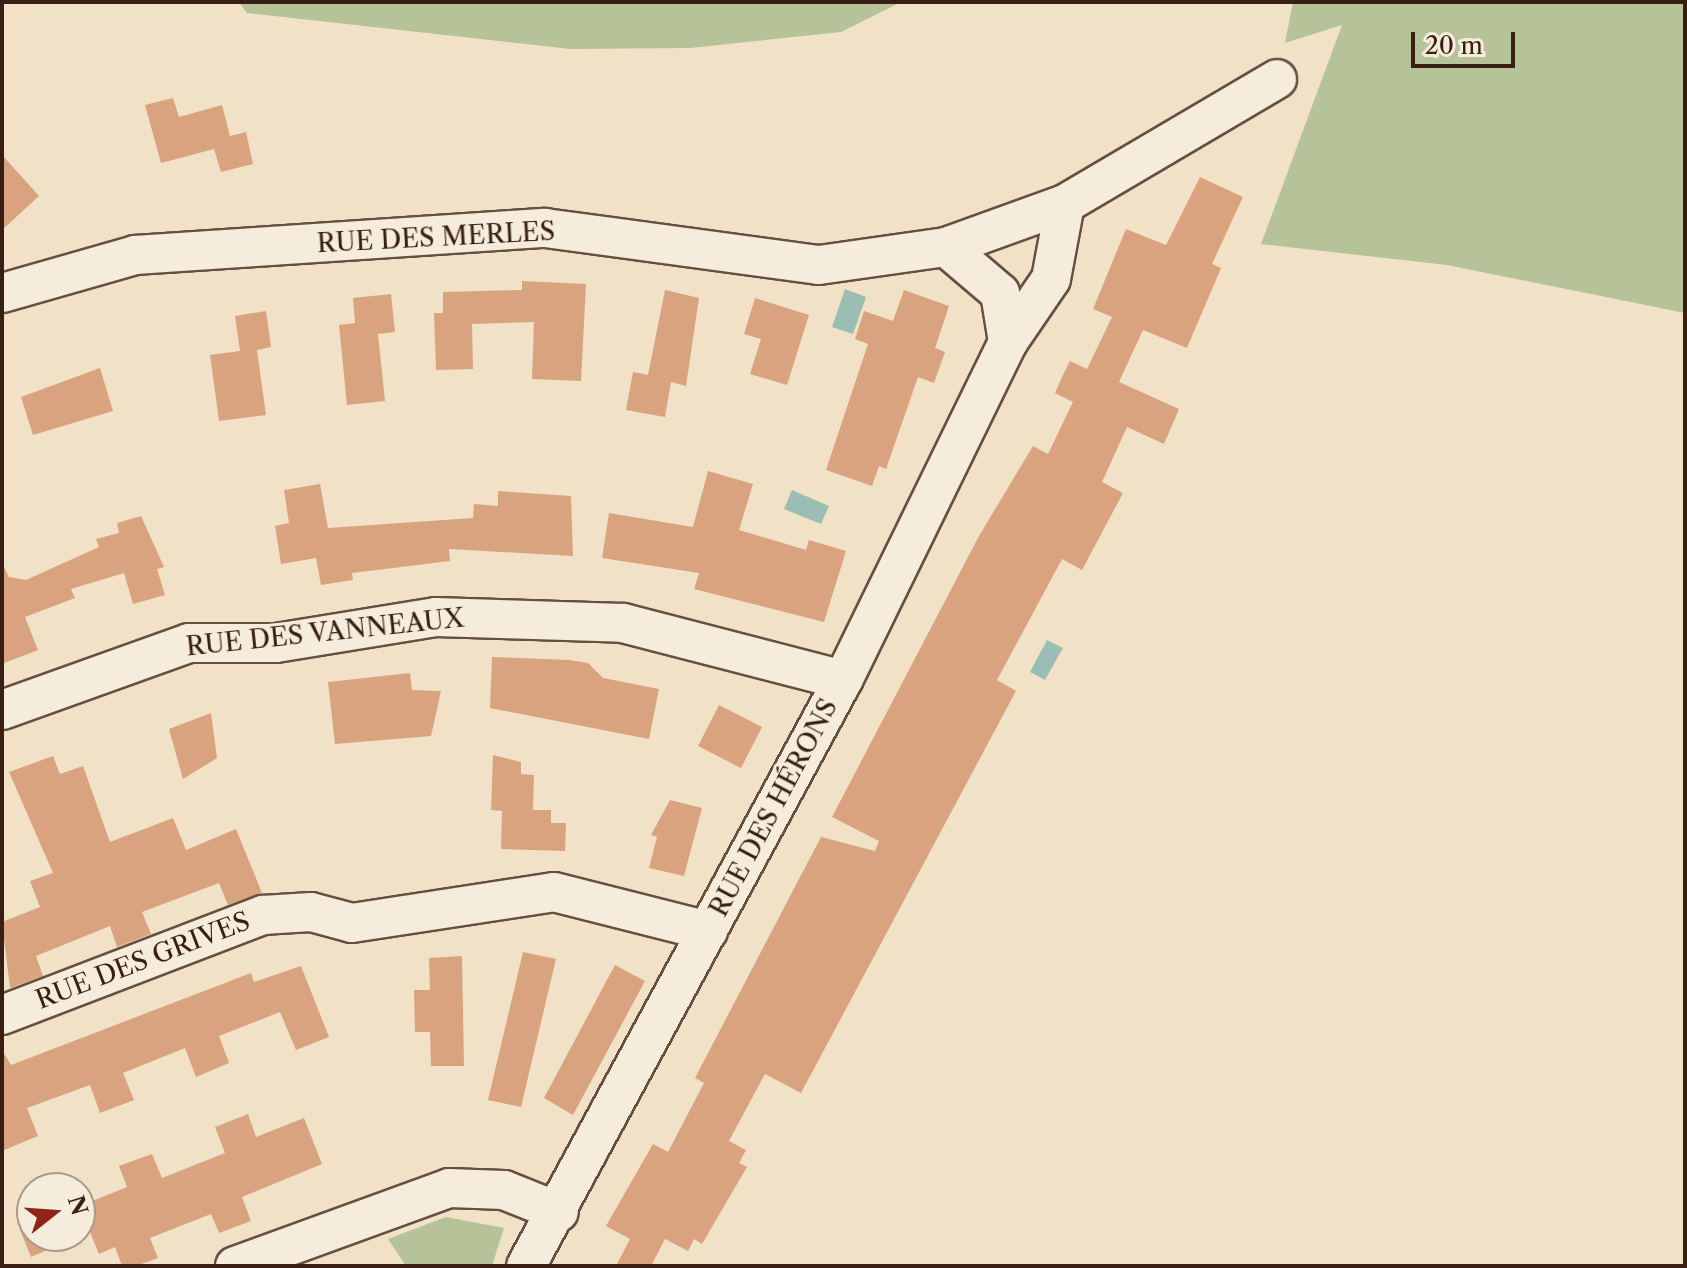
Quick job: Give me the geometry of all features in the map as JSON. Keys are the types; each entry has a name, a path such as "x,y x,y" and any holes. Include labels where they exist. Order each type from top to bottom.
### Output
{"street":[{"path":"1008,342 1000,293 946,247 1065,204 1277,79"},
{"name":"RUE DES HÉRONS","path":"526,1266 559,1212 843,680 1008,342 1051,279 1065,204"},
{"name":"RUE DES MERLES","path":"2,293 135,255 545,228 819,265 946,247"},
{"name":"RUE DES VANNEAUX","path":"2,710 189,643 276,643 436,617 623,623 843,680"},
{"name":"RUE DES GRIVES","path":"2,1015 263,915 311,912 352,923 554,892 708,931"},
{"path":"235,1266 449,1188 504,1190 559,1212"}],"green space":[{"path":"239,2 901,2 841,32 690,48 570,49 247,13"},
{"path":"1293,2 1685,2 1685,313 1447,265 1261,244 1342,25 1285,43"},
{"path":"446,1217 504,1228 492,1266 406,1266 388,1239"}],"water":[{"path":"845,289 866,297 853,334 832,327"},
{"path":"792,490 829,506 821,524 784,509"},
{"path":"1047,640 1063,648 1045,680 1030,672"}],"building":[{"path":"173,98 179,117 222,105 230,136 246,132 253,164 221,172 214,149 161,163 145,105"},
{"path":"2,155 39,196 2,230"},
{"path":"1200,177 1243,197 1212,264 1221,268 1187,348 1143,330 1119,382 1179,409 1164,444 1127,427 1102,482 1123,493 1082,570 1062,559 997,680 1016,691 801,1093 765,1074 729,1141 746,1150 739,1163 747,1167 702,1244 694,1239 688,1251 665,1239 651,1266 616,1266 630,1239 606,1226 653,1144 668,1152 704,1083 695,1078 821,837 875,851 879,841 832,817 979,536 1033,446 1048,454 1073,402 1055,393 1062,377 1070,361 1087,369 1112,317 1093,309 1126,229 1166,245"},
{"path":"522,281 586,284 581,381 532,379 534,322 472,324 473,369 436,370 434,313 443,313 443,292 522,290"},
{"path":"665,290 699,298 686,386 671,382 665,417 626,410 633,372 648,375"},
{"path":"904,290 949,306 935,348 945,352 934,383 918,377 886,469 879,466 872,486 826,470 868,344 855,339 864,311 893,321"},
{"path":"391,294 395,332 378,334 385,401 347,405 339,325 355,323 353,298"},
{"path":"755,298 809,315 787,385 750,374 761,339 744,334"},
{"path":"266,311 271,347 257,350 266,415 219,421 210,355 240,351 235,316"},
{"path":"100,368 113,411 33,435 21,397"},
{"path":"708,471 753,484 739,530 806,550 809,540 846,551 824,622 694,589 699,573 602,558 609,513 693,527"},
{"path":"320,484 328,528 473,518 474,504 498,506 498,491 571,496 573,556 449,549 450,561 352,573 353,580 321,585 316,558 281,564 275,526 289,523 284,490"},
{"path":"141,516 164,567 157,569 165,595 133,604 124,573 71,589 75,598 25,617 38,650 2,664 2,563 9,577 26,580 99,547 96,539 119,533 117,523"},
{"path":"492,657 588,663 603,678 659,689 649,739 490,708"},
{"path":"410,673 412,690 441,691 431,736 335,744 328,682"},
{"path":"719,705 762,727 741,768 698,746"},
{"path":"211,713 217,758 183,779 169,729"},
{"path":"493,755 521,762 521,774 534,775 533,810 551,810 551,823 566,823 565,851 501,849 502,811 491,810"},
{"path":"53,756 60,774 83,766 110,842 173,818 186,850 236,829 262,893 228,905 219,883 142,912 151,934 117,947 110,926 36,956 43,976 10,988 2,922 40,907 30,881 53,873 9,772"},
{"path":"670,800 702,808 684,876 649,868 657,837 651,835"},
{"path":"523,952 556,959 521,1107 488,1100"},
{"path":"462,956 464,1066 431,1066 430,1032 415,1032 414,990 430,990 429,958"},
{"path":"615,965 645,981 573,1115 544,1098"},
{"path":"301,966 329,1037 296,1050 280,1012 219,1036 229,1063 196,1077 185,1048 123,1073 134,1100 100,1113 90,1085 27,1108 38,1136 2,1151 2,1050 11,1065 251,973 254,982"},
{"path":"248,1114 256,1137 304,1118 322,1164 242,1197 251,1221 219,1233 211,1214 150,1238 158,1258 136,1266 122,1266 115,1247 99,1254 96,1247 96,1200 127,1187 119,1166 152,1154 162,1178 225,1153 215,1127"}]}
